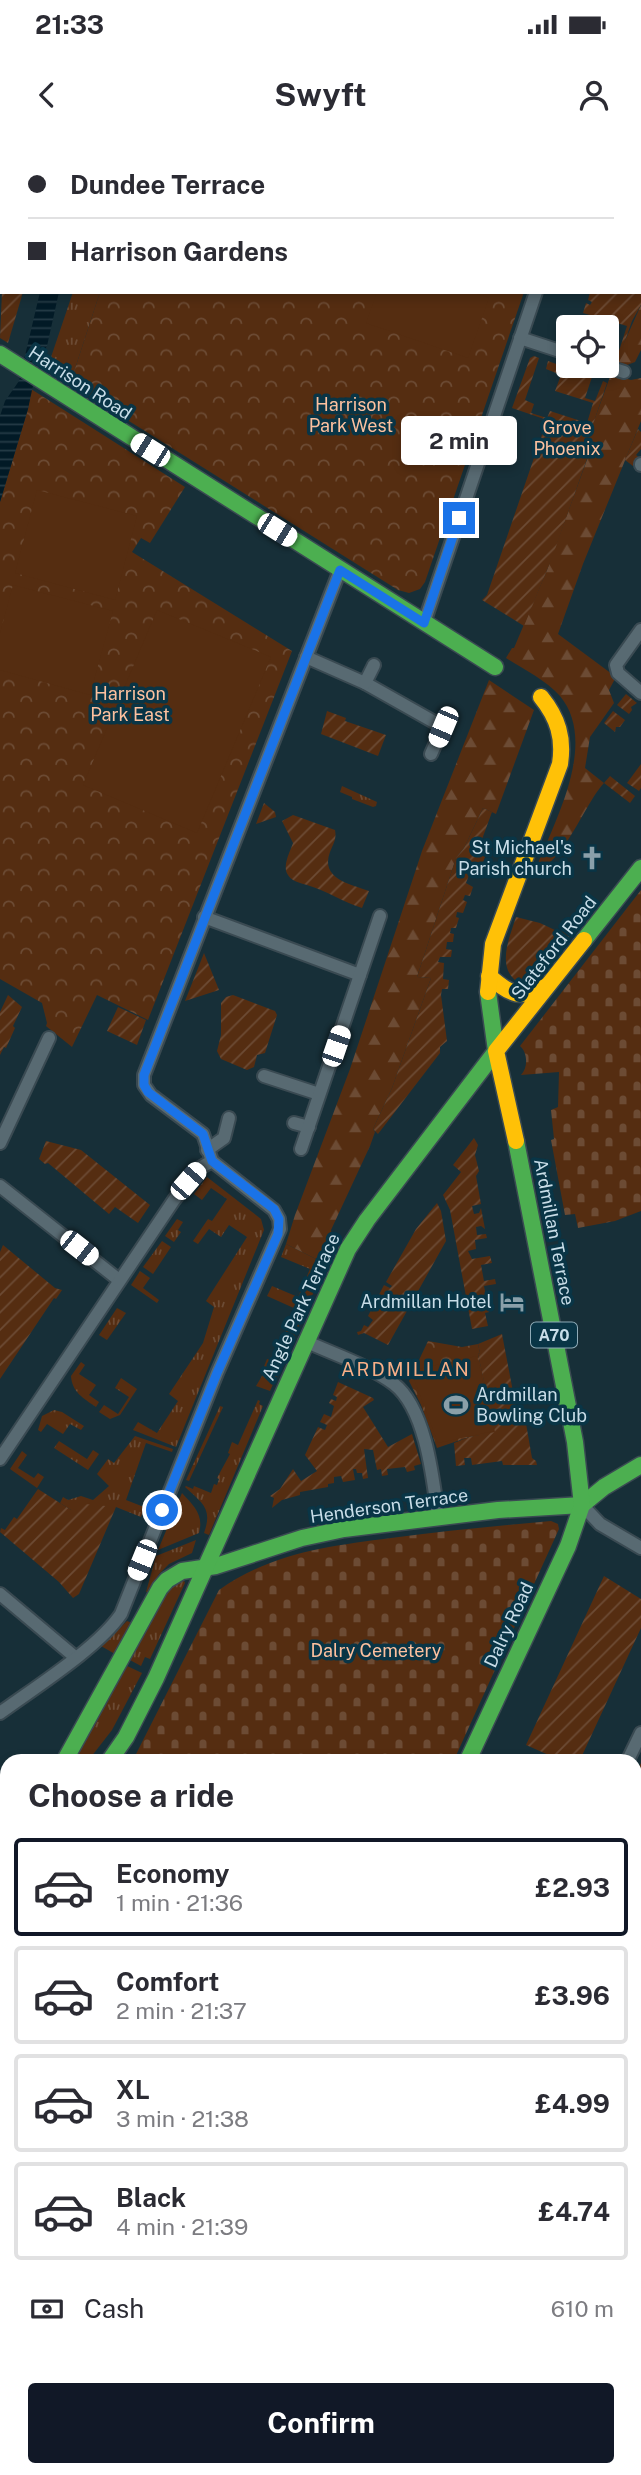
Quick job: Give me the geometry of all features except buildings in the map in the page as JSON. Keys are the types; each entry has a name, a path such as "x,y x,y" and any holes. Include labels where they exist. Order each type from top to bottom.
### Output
{"street":[{"path":"424,623 535,294"},
{"path":"520,338 556,350"},
{"name":"Harrison Road","path":"4,357 495,667"},
{"path":"619,370 624,372"},
{"path":"0,1713 75,1657 121,1614 212,1384 278,1234 280,1224 277,1213 266,1196 210,1156 203,1134 148,1092 144,1085 144,1075 340,570"},
{"path":"641,630 616,665 618,673 641,693"},
{"path":"306,657 365,684 443,727 432,754"},
{"path":"365,684 374,665"},
{"path":"618,684 641,701"},
{"path":"496,1051 488,990 494,944 504,910 560,763 560,727 541,697"},
{"name":"Slateford Road","path":"496,1051 641,868"},
{"path":"301,1149 360,975 379,933 380,916"},
{"path":"204,917 247,936 286,945 311,960 360,975"},
{"path":"489,976 514,995 531,994 549,985"},
{"path":"0,1143 49,1038"},
{"name":"Angle Park Terrace","path":"114,1754 136,1718 206,1569 342,1259 496,1051"},
{"name":"Ardmillan Terrace","path":"496,1051 575,1442 582,1505"},
{"path":"264,1076 319,1094"},
{"path":"0,1459 188,1181 224,1138 229,1118"},
{"path":"295,1123 309,1126"},
{"path":"0,1186 119,1280"},
{"path":"305,1341 379,1375 401,1390 427,1446 438,1516"},
{"path":"641,1465 604,1487 582,1505 600,1524 641,1548"},
{"name":"Henderson Terrace","path":"68,1754 165,1581 180,1570 206,1569 321,1534 438,1516 582,1505"},
{"name":"Dalry Road","path":"471,1754 568,1546 582,1505"},
{"path":"0,1594 75,1657"},
{"path":"631,1754 641,1733"}],"green space":[{"path":"2,294 22,294 8,343 0,338"},
{"path":"72,294 99,294 70,384 47,369"},
{"name":"Harrison Park West","path":"99,294 523,294 425,582 420,589 409,593 398,590 70,384"},
{"path":"376,294 478,294 489,298 468,358 366,323"},
{"path":"590,294 641,294 641,305 632,321 620,355 627,326 619,324 619,315 583,313 586,303 590,305 592,302 588,300"},
{"path":"641,305 641,350 635,362 627,365 619,364 619,354"},
{"name":"Grove Phoenix","path":"530,358 539,358 525,400 534,404 531,413 547,418 550,411 587,423 593,403 555,391 560,378 592,378 585,398 595,401 603,381 607,383 583,454 588,456 552,558 524,626 482,600 487,595 547,420 512,408"},
{"path":"548,361 556,364 556,373 546,369"},
{"path":"610,378 641,378 641,421 583,564 558,634 616,677 609,690 614,703 590,737 585,768 604,783 555,858 535,871 569,783 575,736 571,715 560,696 541,680 506,658 514,648 547,570 588,457 582,454"},
{"name":"Harrison Park East","path":"31,389 185,487 150,543 141,538 132,552 292,651 148,1020 97,995 72,1047 46,1026 42,1003 0,979 0,502 28,409"},
{"path":"638,429 641,432 641,449 636,455 640,458 633,466 625,460"},
{"path":"37,490 137,516 115,600 15,573"},
{"path":"13,585 113,611 90,695 0,670 0,633"},
{"path":"157,610 271,657 197,833 83,785"},
{"path":"489,680 534,710 496,814 483,808 464,848 456,858 417,977 431,978 392,1088 373,1129 375,1132 370,1146 331,1230 334,1245 326,1264 286,1244 350,1069 422,851"},
{"path":"626,694 637,703 631,707 629,714 617,705"},
{"path":"327,711 346,718 345,721 386,735 378,756 321,734"},
{"path":"613,711 625,720 620,727 616,727 615,732 604,723"},
{"path":"641,764 641,788 639,791 627,783"},
{"path":"610,776 635,796 630,803 604,783"},
{"path":"342,786 377,802 376,806 352,799 340,792"},
{"path":"264,803 275,812 276,817 256,824"},
{"path":"483,808 492,812 477,853 485,857 481,867 477,866 475,870 479,871 477,878 469,875 466,883 473,887 470,896 465,895 463,900 467,902 463,913 457,912 456,917 459,918 456,928 451,928 450,933 454,934 453,942 447,942 446,949 452,950 451,957 440,957 438,962 444,963 443,979 449,980 448,989 442,989 441,995 447,1041 378,1134 373,1129 392,1088 431,978 417,977 456,858 464,848"},
{"path":"293,815 335,830 328,861 329,869 346,883 369,891 362,908 289,877 286,863 293,843 282,821"},
{"path":"641,890 641,1211 615,1221 578,1228 575,1214 565,1215 551,1140 554,1139 551,1110 558,1107 559,1072 521,1075 526,1060 525,1052 520,1046"},
{"path":"516,917 540,923 559,932 575,930 540,977 529,983 515,980 507,966 506,950"},
{"path":"204,953 219,990 185,1001"},
{"path":"8,995 22,1007 6,1048 4,1047 0,1055 0,1012"},
{"path":"233,995 275,1011 277,1015 265,1053 257,1055 254,1067 247,1070 221,1059 217,1051 221,1035 221,1003 226,997"},
{"path":"118,1007 146,1020 137,1045 107,1031"},
{"path":"474,1138 478,1145 475,1155 479,1171 476,1176 481,1204 472,1206 474,1214 479,1213 481,1208 485,1229 476,1227 477,1235 486,1234 487,1238 475,1240 476,1249 468,1251 472,1259 490,1256 492,1263 481,1265 484,1281 495,1279 496,1284 484,1286 489,1312 485,1313 488,1326 472,1329 450,1210 443,1195 461,1172 453,1165"},
{"path":"46,1141 81,1150 150,1205 138,1223 115,1207 109,1214 48,1163 45,1164 39,1159"},
{"path":"207,1177 261,1219 264,1230 176,1447 133,1430 138,1422 157,1433 178,1401 169,1394 203,1343 214,1307 206,1301 247,1237 229,1225 221,1237 209,1229 198,1244 193,1241 208,1219 212,1221 227,1199 211,1188 202,1200 194,1194"},
{"path":"437,1203 446,1241 388,1345 364,1333 358,1335 357,1332 361,1331 364,1325 368,1327 373,1320 368,1316 384,1285 390,1288 392,1286 386,1282 416,1229"},
{"path":"177,1219 183,1222 178,1230 181,1232 174,1242 165,1236"},
{"path":"162,1241 171,1247 153,1274 143,1267"},
{"path":"286,1244 326,1264 270,1391 256,1386 265,1371 263,1369 267,1359 273,1361 296,1309 267,1296 272,1286 298,1297 310,1269 281,1257"},
{"path":"3,1245 55,1288 62,1290 0,1379 0,1252"},
{"path":"140,1271 150,1278 143,1288 159,1300 157,1303 131,1285"},
{"path":"117,1308 126,1313 107,1340 99,1335"},
{"path":"502,1334 518,1418 525,1418 532,1458 537,1465 503,1465 502,1461 472,1465 471,1458 464,1458 465,1465 456,1466 454,1443 495,1432 478,1344"},
{"name":"Ardmillan Bowling Club","path":"428,1341 462,1347 478,1344 496,1433 469,1437 437,1448 409,1381"},
{"name":"Ardmillan Bowling Club","path":"477,1356 494,1431 438,1443 414,1379 418,1369"},
{"path":"81,1362 85,1365 79,1374 96,1385 89,1395 99,1402 96,1407 79,1394 72,1382 71,1376"},
{"path":"121,1378 137,1389 120,1415 110,1419 99,1412 104,1405 118,1414 129,1397 115,1388"},
{"path":"338,1382 373,1398 374,1400 363,1407 388,1447 412,1434 421,1464 414,1466 415,1470 407,1472 405,1467 387,1469 388,1475 382,1476 381,1469 377,1470 373,1450 364,1449 368,1478 363,1479 362,1473 353,1469 355,1480 343,1482 341,1476 334,1477 334,1483 328,1484 328,1487 300,1492 300,1495 282,1500 272,1508 274,1498 270,1496 280,1489 293,1469 301,1481 317,1471 305,1455 318,1427 325,1430 327,1425 320,1422 324,1414 331,1417 334,1406 329,1403 331,1399 336,1401 337,1397 333,1395"},
{"path":"258,1400 263,1406 209,1535 204,1533 207,1518 204,1507 185,1487 193,1489 194,1486 211,1493 230,1454 228,1453 232,1442 238,1445"},
{"path":"220,1406 223,1407 189,1481 186,1480"},
{"path":"54,1410 84,1426 81,1430 70,1424 63,1434 47,1424 41,1432 38,1430 42,1416"},
{"path":"135,1436 173,1449 172,1452 146,1443 126,1500 144,1507 141,1517 116,1507 71,1510 60,1503 63,1497 68,1500 81,1496 93,1500 109,1486 97,1474 108,1459 114,1463"},
{"path":"59,1441 87,1459 93,1450 99,1454 88,1470 54,1448"},
{"path":"22,1451 27,1455 18,1468 34,1478 38,1473 44,1477 37,1488 10,1469"},
{"path":"38,1489 71,1510 75,1503 116,1507 79,1594 73,1598 59,1582 0,1532 1,1528 5,1530 14,1517 17,1519"},
{"path":"182,1493 199,1516 199,1533 158,1550"},
{"name":"Dalry Cemetery","path":"551,1521 558,1524 559,1529 457,1754 136,1754 219,1590 259,1567 301,1553 345,1544"},
{"path":"196,1540 192,1553 169,1564 146,1592 156,1556"},
{"path":"604,1576 641,1599 641,1628 583,1754 546,1754 526,1745"},
{"path":"183,1578 185,1583 150,1659 145,1657 141,1666 128,1659 167,1592 174,1583"},
{"path":"127,1621 132,1623 115,1654 101,1646"},
{"path":"125,1665 142,1673 112,1730 93,1754 76,1754"}],"water":[{"path":"40,294 59,294 47,346 38,362 28,409 0,502 0,416 5,401 19,381"}],"traffic: fast":[{"path":"0,354 495,667"},
{"path":"584,940 641,868"},
{"path":"114,1754 126,1737 156,1678 348,1249 367,1220 496,1051 488,992"},
{"path":"471,1754 568,1546 582,1505 575,1442 516,1141"},
{"path":"582,1505 604,1487 641,1465"},
{"path":"68,1754 160,1588 182,1571 216,1566 302,1538 344,1529 498,1510 582,1505"}],"traffic: slow":[{"path":"488,992 493,944 560,764 558,729 552,713 541,697"},
{"path":"516,1141 496,1051 584,940"},
{"path":"489,976 503,988 516,993 530,993 547,986"}],"place":[{"name":"St Michael's Parish church","path":"592,858"},
{"name":"Ardmillan Hotel","path":"512,1302"},
{"name":"Ardmillan Bowling Club","path":"456,1405"}],"district":[{"name":"ARDMILLAN","path":"406,1369"}],"route":[{"path":"162,1510 280,1224 274,1209 212,1161 203,1134 148,1092 144,1085 144,1075 340,570 424,623 459,518"}]}
